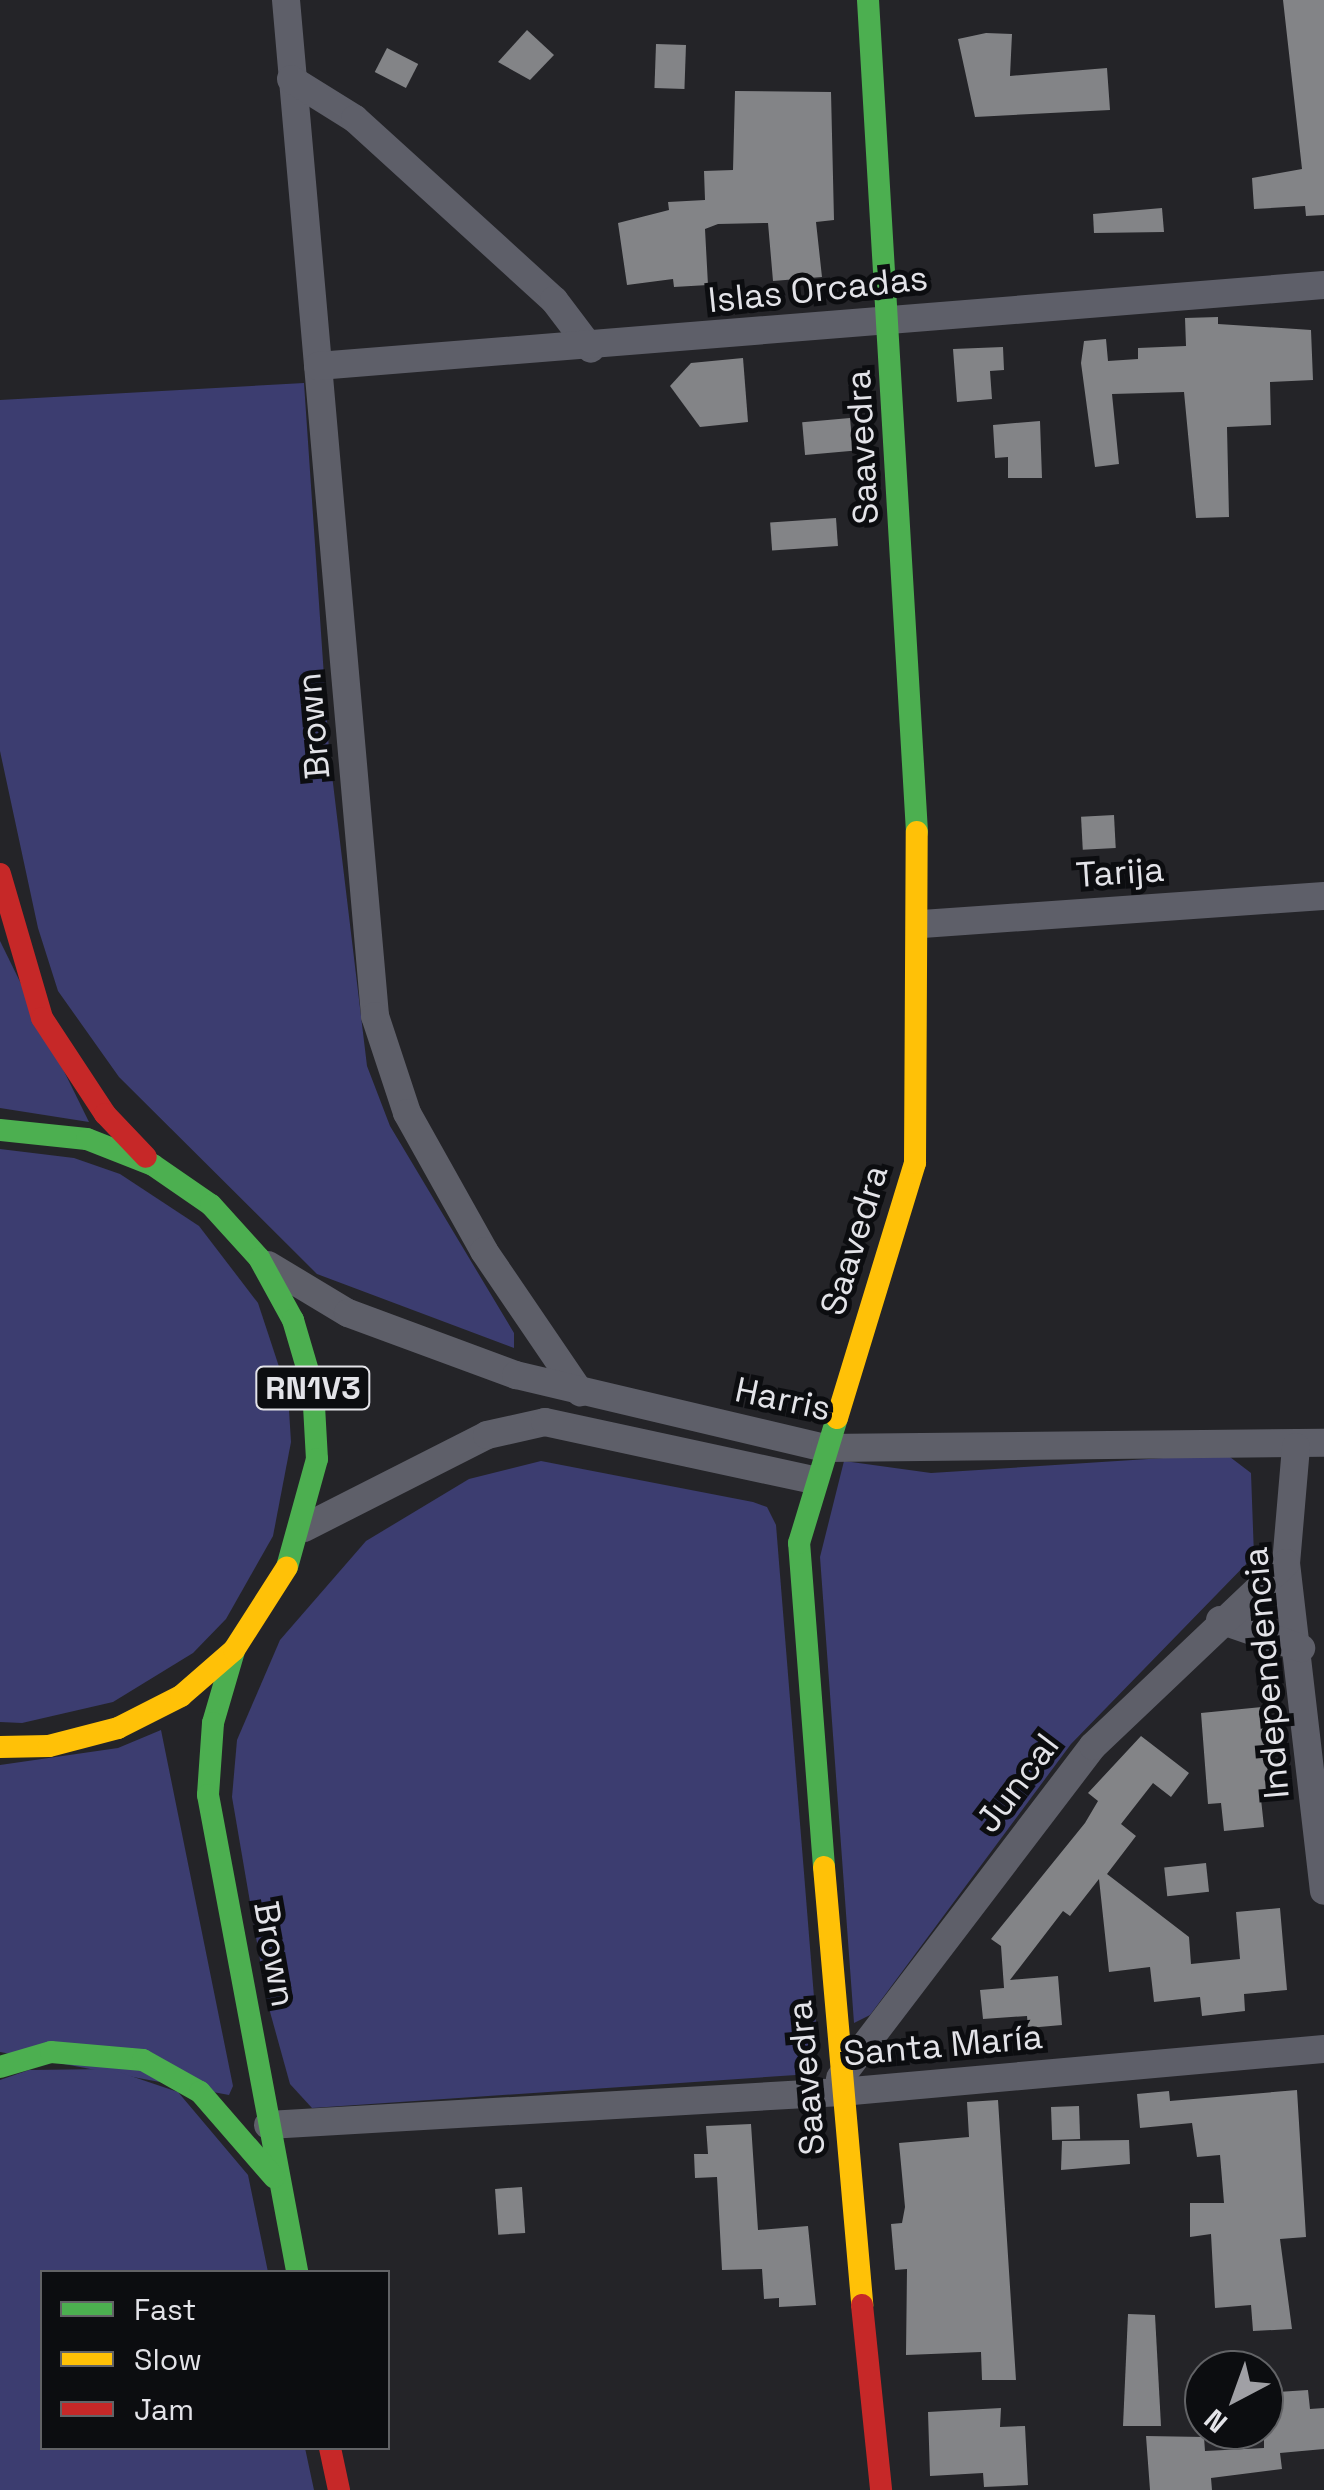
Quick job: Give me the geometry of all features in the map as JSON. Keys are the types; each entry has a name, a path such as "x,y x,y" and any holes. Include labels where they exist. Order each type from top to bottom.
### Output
{"street":[{"name":"Brown","path":"286,0 375,1016 407,1113 484,1251 580,1392"},
{"name":"Saavedra","path":"868,0 890,318 922,924 916,1163 813,1480 799,1543 840,2085 881,2490"},
{"path":"291,79 355,119 554,300 592,349"},
{"name":"Islas Orcadas","path":"318,366 592,349 890,318 1324,284"},
{"name":"RN1V3","path":"0,874 42,1018 105,1114 153,1165 211,1206 258,1258 293,1320 313,1388 317,1458 304,1528 276,1594 234,1650 181,1696 118,1728 49,1746 0,1746"},
{"name":"Tarija","path":"922,924 1324,896"},
{"name":"RN1V3","path":"0,1130 86,1139 153,1165"},
{"name":"Harris","path":"258,1258 348,1313 580,1392 826,1448 1296,1447 1324,1443"},
{"name":"Harris","path":"304,1528 469,1442 545,1422 813,1480"},
{"name":"Independencia","path":"1296,1447 1286,1564 1310,1614 1301,1648 1324,1891"},
{"name":"Juncal","path":"840,2085 1092,1746 1220,1620 1286,1564"},
{"path":"1220,1620 1301,1648"},
{"name":"Brown","path":"234,1650 213,1724 208,1795 297,2270"},
{"name":"Santa María","path":"268,2125 1324,2049"},
{"path":"0,2067 51,2052 143,2060 220,2111 280,2186"},
{"path":"330,2450 338,2490"}],"shaded area":[{"path":"304,383 329,750 367,1066 390,1126 514,1333 514,1348 317,1274 119,1077 58,991 38,928 0,751 0,400"},
{"path":"0,941 89,1122 0,1108"},
{"path":"0,1149 74,1158 120,1174 199,1226 258,1303 288,1394 291,1442 273,1536 226,1619 193,1653 113,1702 22,1723 0,1722"},
{"path":"1226,1454 1251,1473 1254,1556 1071,1744 870,2015 854,2023 820,1557 844,1461 931,1473"},
{"path":"541,1461 753,1502 767,1507 776,1525 818,2047 796,2075 312,2108 290,2084 267,2001 232,1797 237,1740 280,1640 366,1541 469,1479"},
{"path":"161,1730 233,2086 229,2095 0,2052 0,1765 118,1748"},
{"path":"110,2069 178,2092 248,2175 268,2270 40,2270 40,2450 305,2450 314,2490 0,2490 0,2080 29,2070"}],"building":[{"path":"1283,0 1324,0 1324,215 1306,216 1305,206 1254,209 1252,178 1302,169"},
{"path":"527,30 554,55 530,80 498,62"},
{"path":"986,33 1012,34 1010,76 1107,68 1110,110 975,117 958,39"},
{"path":"656,44 686,45 684,89 654,88"},
{"path":"387,48 418,64 406,88 375,72"},
{"path":"735,91 831,92 834,220 816,222 822,277 773,281 768,223 718,224 705,229 708,285 674,287 673,279 627,285 618,223 669,210 668,202 705,200 704,171 733,170"},
{"path":"1162,208 1164,232 1094,233 1093,214"},
{"path":"1218,317 1218,324 1311,330 1313,380 1270,382 1271,425 1227,427 1229,517 1196,518 1184,392 1112,394 1119,464 1095,467 1081,363 1084,341 1106,339 1108,361 1138,359 1138,348 1186,346 1185,318"},
{"path":"1003,347 1004,370 990,371 992,399 957,402 953,349"},
{"path":"743,358 748,422 700,427 670,386 691,363"},
{"path":"850,418 853,451 805,455 802,422"},
{"path":"1040,421 1042,478 1008,478 1008,457 995,458 993,425"},
{"path":"836,518 838,546 772,551 770,523"},
{"path":"1114,815 1116,848 1083,850 1081,817"},
{"path":"1262,1707 1270,1798 1261,1799 1264,1827 1224,1831 1221,1803 1208,1804 1201,1713"},
{"path":"1141,1736 1189,1773 1171,1797 1153,1783 1121,1824 1136,1836 1107,1874 1189,1937 1191,1964 1240,1959 1236,1912 1280,1908 1287,1990 1244,1994 1245,2011 1202,2016 1200,1997 1154,2002 1150,1967 1109,1972 1099,1879 1070,1916 1063,1911 1010,1980 1058,1976 1062,2025 1028,2028 1027,2016 983,2019 980,1990 1004,1988 1001,1946 991,1939 1085,1823 1098,1801 1088,1793"},
{"path":"1206,1863 1209,1892 1167,1896 1164,1867"},
{"path":"1297,2090 1306,2237 1280,2239 1292,2329 1253,2331 1251,2305 1215,2308 1211,2234 1190,2237 1190,2203 1224,2203 1220,2155 1197,2157 1192,2123 1140,2128 1137,2094 1169,2091 1170,2101"},
{"path":"998,2100 1016,2380 982,2380 981,2352 906,2355 907,2269 895,2270 891,2224 902,2223 905,2207 899,2143 969,2137 967,2102"},
{"path":"1079,2106 1080,2139 1052,2140 1051,2107"},
{"path":"751,2124 758,2230 808,2226 816,2305 779,2307 779,2298 764,2299 762,2269 722,2270 717,2177 695,2178 694,2154 708,2154 706,2126"},
{"path":"1129,2140 1130,2164 1061,2170 1062,2141"},
{"path":"522,2187 525,2233 498,2235 495,2189"},
{"path":"1128,2314 1155,2315 1161,2426 1123,2426"},
{"path":"1308,2390 1310,2409 1324,2408 1324,2449 1280,2453 1282,2469 1211,2478 1212,2490 1150,2490 1146,2436 1184,2437 1184,2450 1284,2450 1284,2392"},
{"path":"1001,2408 1000,2427 1025,2426 1028,2485 984,2487 983,2473 930,2476 928,2412"}],"traffic: fast":[{"path":"868,0 917,832"},
{"path":"0,1130 87,1139 153,1165 211,1205 259,1258 293,1320 313,1388 317,1459 287,1567"},
{"path":"824,1867 799,1543 837,1418"},
{"path":"234,1651 213,1723 208,1795 297,2270"},
{"path":"0,2067 51,2052 143,2060 200,2092 274,2177"}],"traffic: slow":[{"path":"837,1418 915,1163 917,832"},
{"path":"0,1747 49,1746 118,1728 181,1696 234,1650 287,1567"},
{"path":"824,1867 862,2305"}],"traffic: jam":[{"path":"0,874 42,1018 105,1114 146,1157"},
{"path":"862,2305 881,2490"},
{"path":"330,2450 339,2490"}]}
